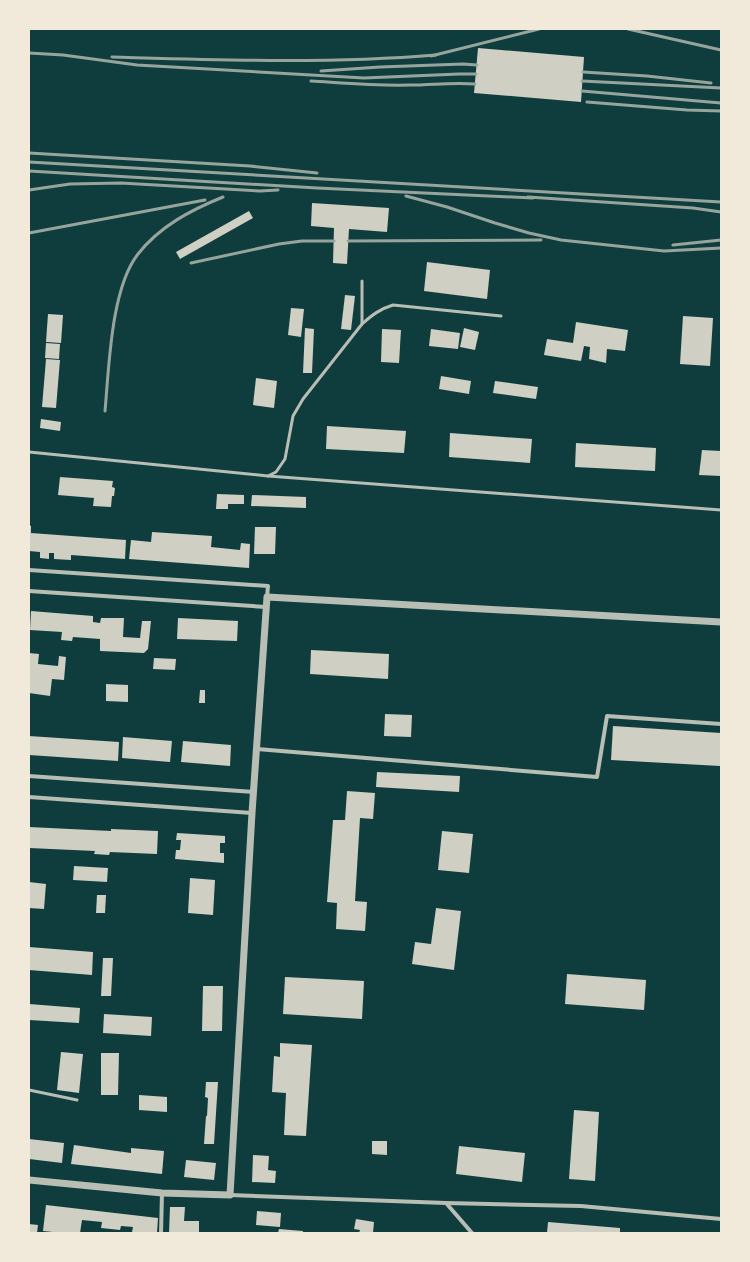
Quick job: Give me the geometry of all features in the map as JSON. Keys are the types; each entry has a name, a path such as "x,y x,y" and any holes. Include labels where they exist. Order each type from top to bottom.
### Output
{"street":[{"path":"29,570 268,586 252,813 230,1195"},
{"path":"29,592 266,607"},
{"path":"267,597 721,622"},
{"path":"257,749 597,777 607,716 721,724"},
{"path":"29,776 254,792"},
{"path":"29,797 252,813"},
{"path":"29,1180 162,1193 446,1204 581,1206 721,1219"},
{"path":"161,1233 162,1193"},
{"path":"446,1204 472,1233"}],"lane":[{"path":"362,281 362,324"},
{"path":"268,476 276,472 285,459 293,416 303,399 362,324 373,314 383,308 393,305 501,316"},
{"path":"29,452 268,476 721,510"},
{"path":"29,1090 77,1100"}],"building":[{"path":"478,48 584,57 581,102 474,93"},
{"path":"312,203 389,208 387,232 349,229 347,264 333,263 334,228 311,226"},
{"path":"249,211 253,218 180,259 176,252"},
{"path":"427,262 490,270 487,299 424,291"},
{"path":"345,295 355,296 351,330 341,329"},
{"path":"291,308 304,309 301,337 288,335"},
{"path":"48,314 63,315 61,343 46,342"},
{"path":"683,316 713,318 710,366 680,364"},
{"path":"576,322 628,330 625,351 607,349 606,363 589,359 590,347 584,346 581,361 544,355 547,339 573,343"},
{"path":"305,328 314,329 312,373 303,373"},
{"path":"464,328 479,332 475,350 460,347"},
{"path":"382,329 401,330 399,363 381,362"},
{"path":"431,329 460,333 458,349 429,346"},
{"path":"46,343 60,344 59,359 45,358"},
{"path":"46,359 60,360 56,408 42,407"},
{"path":"441,376 471,381 469,394 439,389"},
{"path":"256,378 277,381 274,408 253,405"},
{"path":"495,381 538,387 536,399 493,393"},
{"path":"41,419 61,422 60,431 40,428"},
{"path":"327,426 406,431 404,453 326,449"},
{"path":"450,433 532,439 530,463 449,457"},
{"path":"576,443 656,448 655,471 575,467"},
{"path":"702,450 721,451 721,476 699,475"},
{"path":"60,477 113,481 112,487 115,488 114,496 112,496 111,507 93,506 94,498 58,495"},
{"path":"217,494 244,495 244,504 228,504 228,509 216,509"},
{"path":"252,495 306,497 306,508 251,506"},
{"path":"29,525 31,526 31,533 126,540 125,559 71,555 71,560 54,559 54,553 49,553 49,559 40,558 40,552 29,551"},
{"path":"255,527 276,527 275,554 254,554"},
{"path":"152,532 212,536 211,547 240,550 241,543 250,544 249,568 129,559 131,540 151,542"},
{"path":"31,611 93,616 93,622 100,623 101,618 124,618 123,637 140,638 142,621 151,621 148,649 144,653 100,651 100,639 73,637 72,641 61,640 62,632 30,630"},
{"path":"178,618 238,621 237,641 177,639"},
{"path":"311,650 389,654 388,679 310,674"},
{"path":"29,653 39,654 38,664 58,666 59,656 66,657 64,680 52,679 50,696 29,693"},
{"path":"154,658 176,659 175,670 153,669"},
{"path":"106,684 128,685 128,702 106,701"},
{"path":"200,690 205,690 205,703 199,703"},
{"path":"385,714 412,715 411,737 384,736"},
{"path":"613,726 721,733 720,766 611,760"},
{"path":"29,736 119,742 118,761 29,755"},
{"path":"123,737 172,741 170,762 122,758"},
{"path":"183,741 231,745 230,766 181,762"},
{"path":"377,772 460,776 459,792 376,787"},
{"path":"347,791 375,793 373,819 360,818 355,901 367,902 365,931 336,929 337,903 327,902 333,820 345,820"},
{"path":"29,827 111,831 111,829 158,831 157,854 110,852 109,855 94,854 95,851 29,848"},
{"path":"442,831 473,834 469,873 438,870"},
{"path":"177,833 225,836 225,843 220,843 220,853 224,853 224,863 175,859 176,850 180,850 181,840 176,840"},
{"path":"74,866 108,868 107,882 73,880"},
{"path":"190,878 215,880 213,915 188,913"},
{"path":"29,882 46,884 44,909 29,908"},
{"path":"97,895 106,895 105,913 96,913"},
{"path":"436,908 461,911 454,970 412,964 415,942 431,944"},
{"path":"29,947 93,952 92,975 29,970"},
{"path":"103,958 113,958 111,996 101,996"},
{"path":"567,974 646,980 644,1010 565,1004"},
{"path":"285,977 364,981 362,1019 283,1014"},
{"path":"203,986 223,986 222,1031 202,1031"},
{"path":"29,1004 80,1008 79,1023 29,1020"},
{"path":"104,1014 152,1017 151,1036 103,1033"},
{"path":"280,1043 312,1045 306,1136 284,1135 286,1093 272,1092 274,1056 280,1057"},
{"path":"61,1052 83,1054 79,1093 57,1090"},
{"path":"101,1053 119,1053 118,1095 101,1095"},
{"path":"206,1082 218,1082 214,1144 204,1144 208,1098 205,1097"},
{"path":"139,1095 167,1097 167,1112 139,1110"},
{"path":"574,1110 599,1112 595,1181 569,1179"},
{"path":"29,1139 64,1143 62,1163 29,1159"},
{"path":"372,1141 387,1141 387,1155 372,1154"},
{"path":"74,1145 131,1153 131,1148 164,1151 162,1174 71,1164"},
{"path":"459,1146 525,1153 522,1182 456,1174"},
{"path":"253,1155 269,1156 268,1170 276,1171 275,1183 252,1182"},
{"path":"186,1160 216,1163 214,1180 184,1177"},
{"path":"46,1205 158,1218 157,1233 132,1232 133,1227 121,1226 120,1230 101,1228 102,1222 82,1220 80,1233 43,1231"},
{"path":"170,1207 185,1207 184,1221 199,1221 199,1233 169,1233"},
{"path":"257,1211 281,1213 280,1227 256,1225"},
{"path":"356,1219 374,1222 373,1233 359,1233 360,1230 354,1229"},
{"path":"548,1222 620,1228 620,1233 547,1233"},
{"path":"29,1224 38,1225 37,1233 29,1233"},
{"path":"279,1229 303,1231 303,1233 278,1233"}],"railway":[{"path":"431,56 539,29"},
{"path":"628,29 721,50"},
{"path":"29,53 63,55 137,65 364,78 476,74"},
{"path":"112,57 234,60 355,60 436,55"},
{"path":"321,71 380,67 463,64 477,65"},
{"path":"583,72 647,76 711,83"},
{"path":"311,81 385,85 475,84"},
{"path":"582,81 721,88"},
{"path":"582,91 721,103"},
{"path":"587,102 687,110 721,111"},
{"path":"29,153 250,166 317,173"},
{"path":"29,162 721,202"},
{"path":"29,171 317,188 533,198"},
{"path":"29,190 70,184 121,183 260,191 278,190"},
{"path":"406,196 447,207 529,233 561,240 664,251 721,248"},
{"path":"105,411 113,329 122,287 129,269 138,254 166,227 199,207 223,197"},
{"path":"528,197 693,208 721,212"},
{"path":"29,233 205,200"},
{"path":"348,241 541,240"},
{"path":"673,245 721,240"},
{"path":"191,263 279,244 302,241 334,241"}]}
